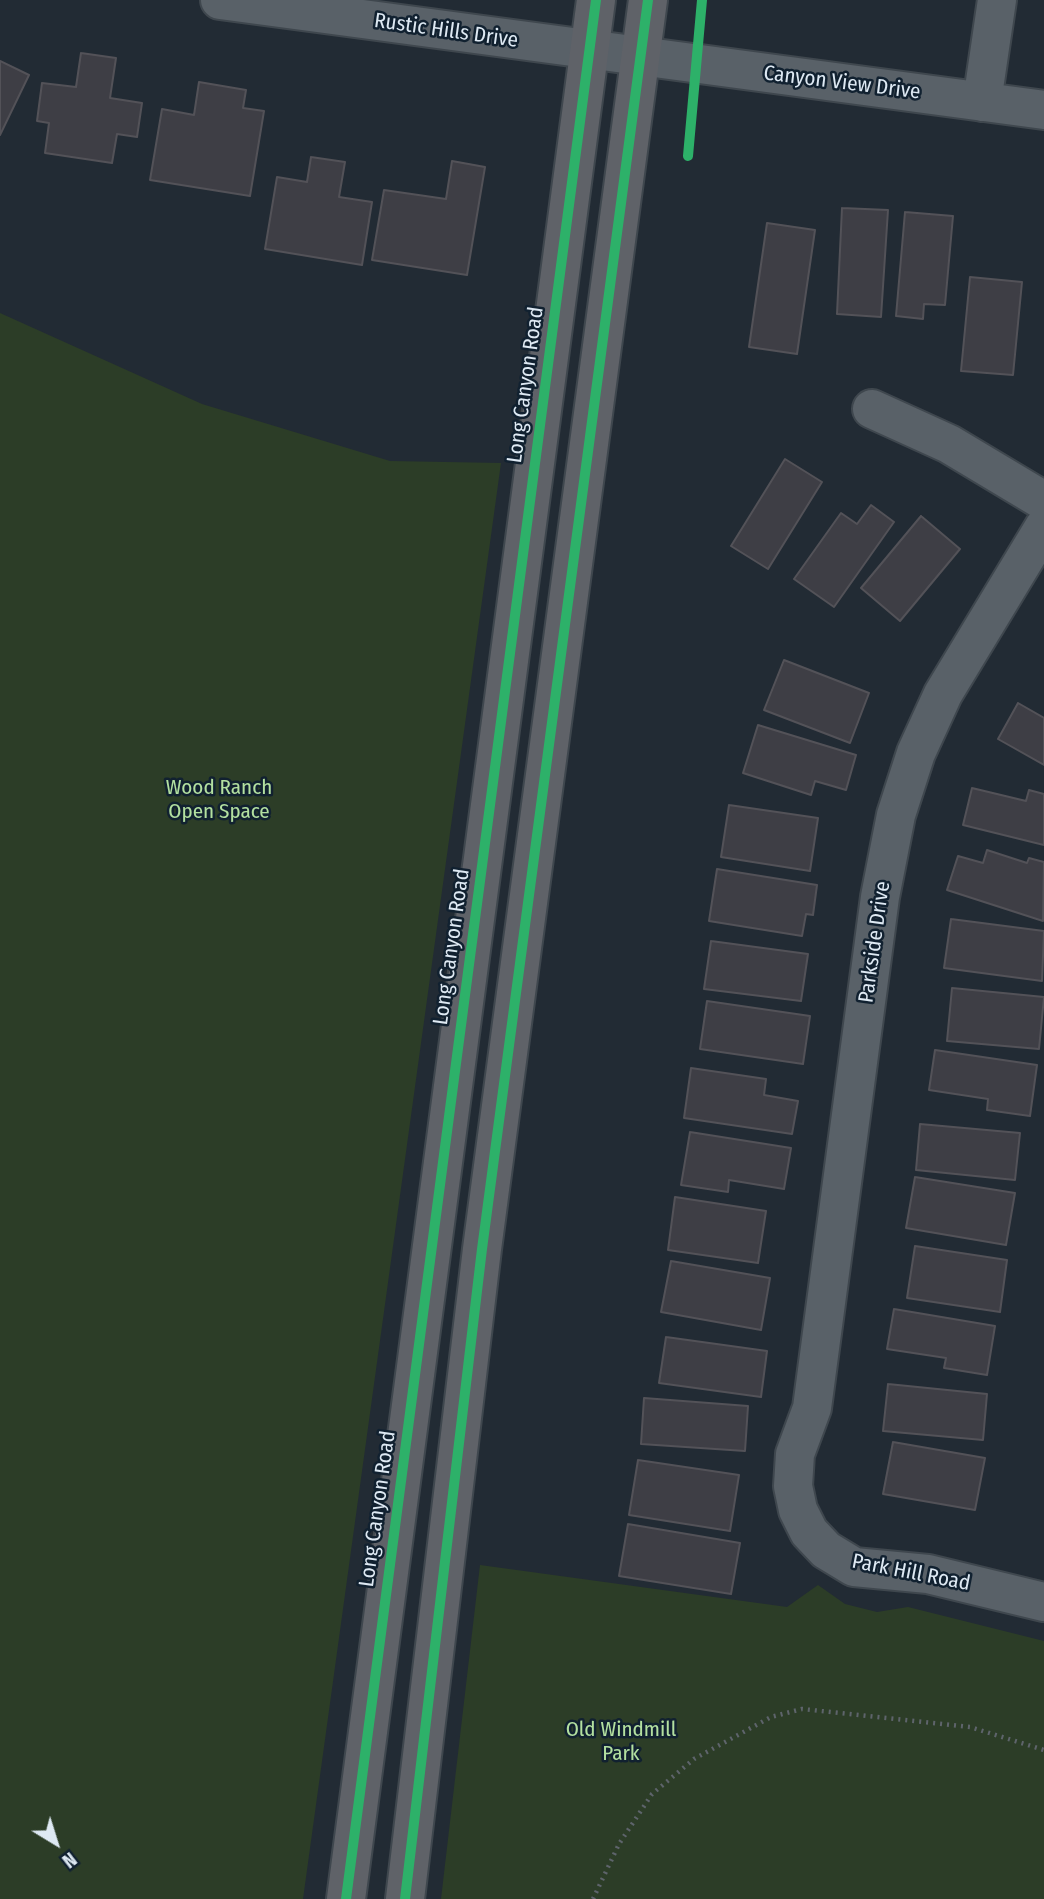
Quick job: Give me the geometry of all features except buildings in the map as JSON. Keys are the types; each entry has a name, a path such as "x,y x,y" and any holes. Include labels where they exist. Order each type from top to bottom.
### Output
{"main road":[{"name":"Long Canyon Road","path":"346,1899 596,0"},
{"path":"405,1899 482,1249 648,0"}],"street":[{"name":"Rustic Hills Drive","path":"220,0 640,57"},
{"path":"982,102 996,0"},
{"name":"Canyon View Drive","path":"640,57 1044,110"},
{"path":"872,410 950,444 1044,501"},
{"name":"Parkside Drive","path":"814,1391 880,897 896,815 916,753 943,694 1044,527"},
{"name":"Park Hill Road","path":"814,1391 795,1454 793,1486 798,1510 809,1532 826,1550 854,1567 929,1574 1044,1602"}],"path":[{"path":"593,1899 619,1844 652,1794 694,1759 771,1717 802,1709 970,1727 1044,1750"}],"green space":[{"name":"Wood Ranch Open Space","path":"0,313 202,404 390,461 501,463 303,1899 0,1899"},
{"name":"Old Windmill Park","path":"480,1565 787,1607 818,1585 845,1604 877,1612 908,1607 1044,1641 1044,1899 441,1899"}],"cycle path":[{"path":"346,1899 596,0"},
{"path":"405,1899 482,1249 648,0"},
{"path":"688,156 702,0"}]}
